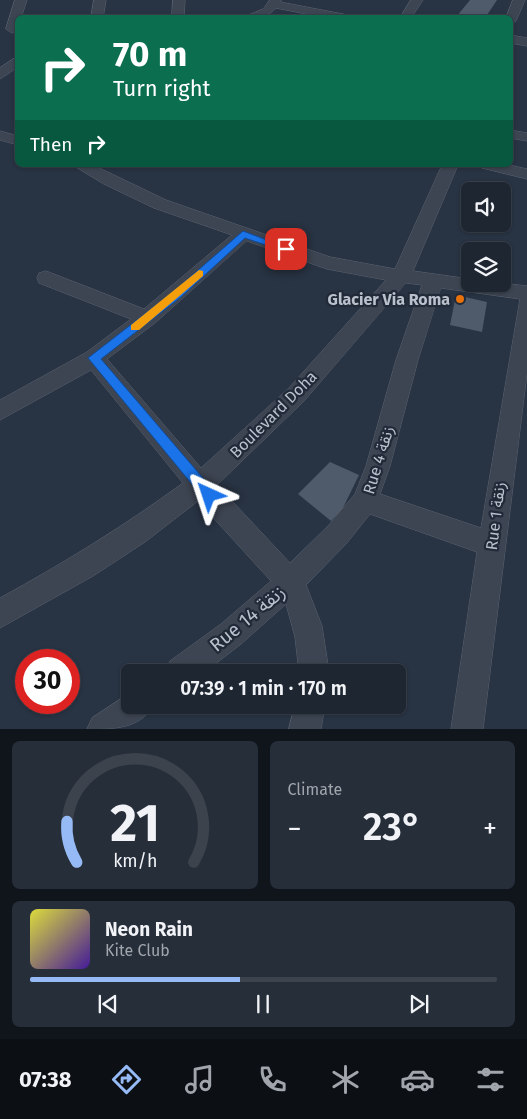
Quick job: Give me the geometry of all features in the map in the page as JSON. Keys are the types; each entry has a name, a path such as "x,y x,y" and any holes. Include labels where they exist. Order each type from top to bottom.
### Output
{"street":[{"path":"15,15 21,0"},
{"path":"98,15 100,0"},
{"path":"178,15 179,0"},
{"path":"406,15 417,0"},
{"path":"513,15 519,0"},
{"path":"258,15 262,14 275,2 334,15"},
{"path":"10,29 15,16"},
{"path":"513,40 527,42"},
{"path":"0,75 15,62"},
{"path":"513,135 527,137"},
{"path":"1,136 15,140"},
{"path":"85,167 126,189 243,234 335,265 527,293"},
{"name":"Boulevard Doha","path":"0,614 83,567 136,533 200,485 296,395 401,276 449,167"},
{"path":"497,167 527,174"},
{"path":"0,411 94,358 148,318 243,234"},
{"path":"46,278 148,318"},
{"name":"Rue 4 زنقة","path":"290,582 337,535 365,501 378,466 407,360 434,279"},
{"name":"Rue 1 زنقة","path":"467,729 491,544 527,303"},
{"path":"94,358 200,485 290,582 301,602 308,621 313,664"},
{"path":"365,501 491,544"},
{"name":"Rue 14 زنقة","path":"192,664 231,634 290,582"},
{"path":"103,729 125,714"},
{"path":"305,729 308,714"}],"building":[{"path":"470,0 497,0 487,15 458,15"},
{"path":"456,295 487,302 482,332 450,325"},
{"path":"330,462 359,475 342,510 331,521 298,494"}],"slow traffic":[{"path":"135,327 199,274"}],"place":[{"name":"Glacier Via Roma","path":"460,299"}],"route":[{"path":"209,495 94,358 177,294 243,234 286,249"}]}
